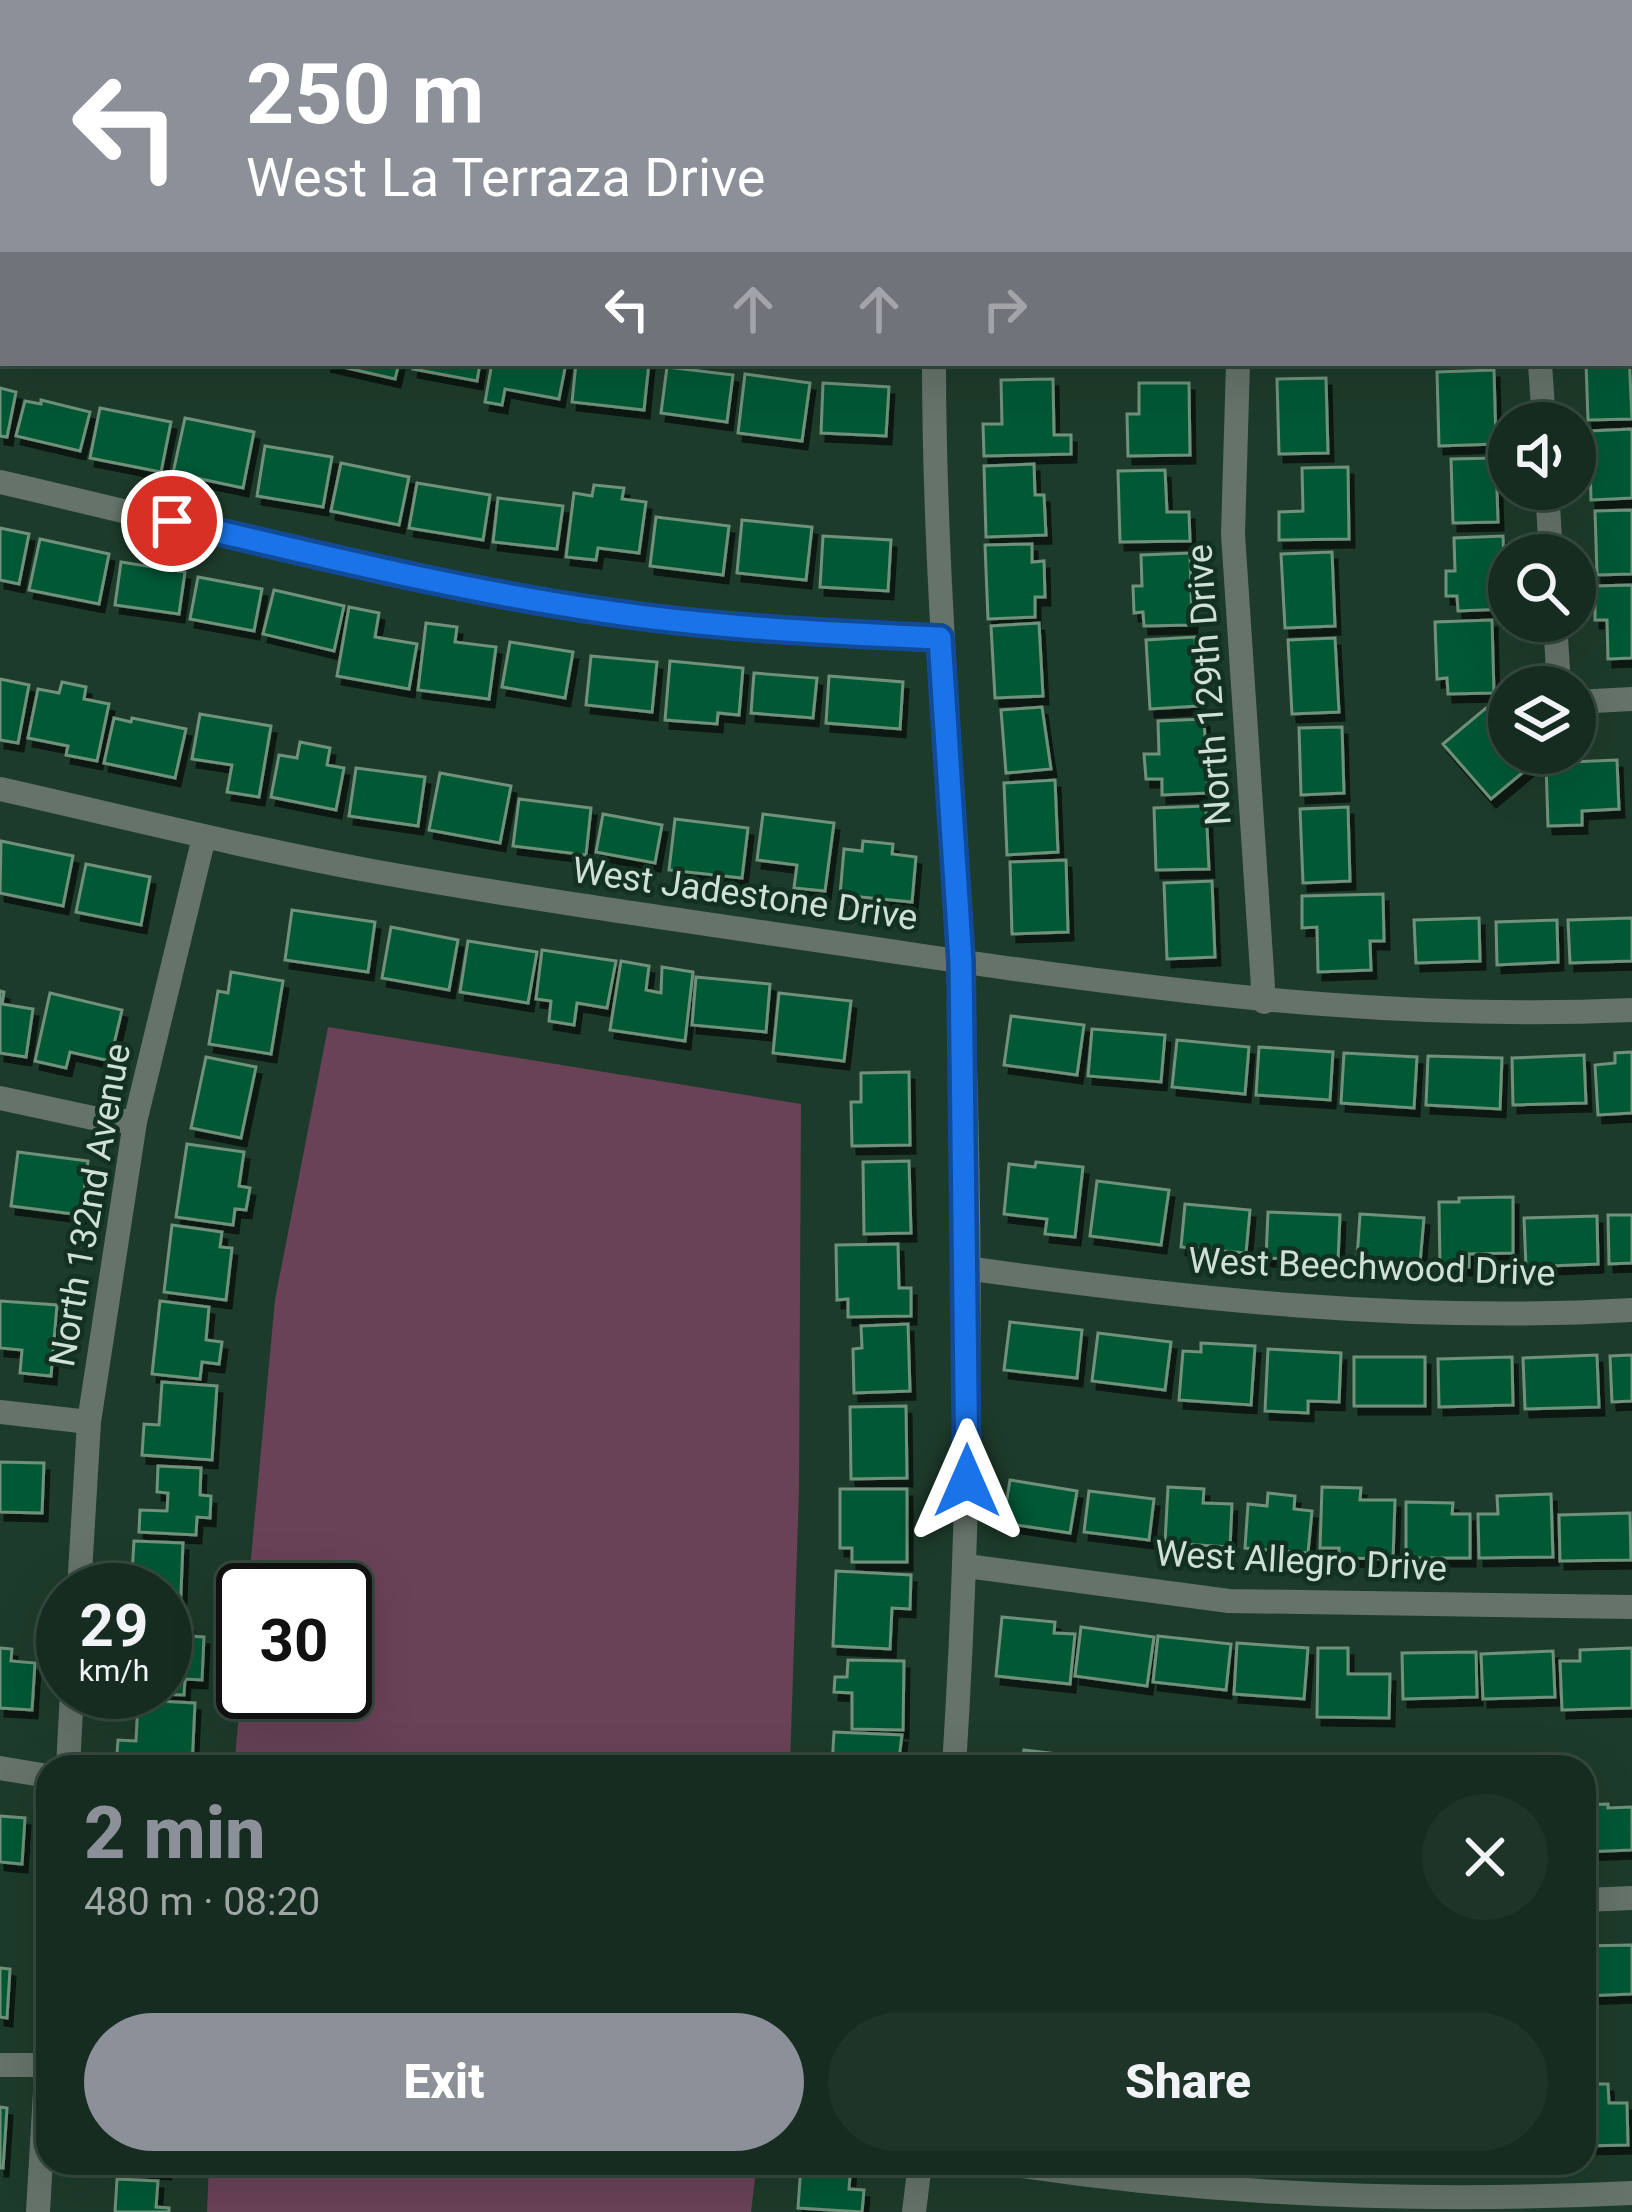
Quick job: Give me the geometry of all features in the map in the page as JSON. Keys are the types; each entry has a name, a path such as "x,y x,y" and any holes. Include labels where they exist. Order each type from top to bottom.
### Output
{"street":[{"path":"934,366 940,638 961,962 966,1268 967,1566 955,1755"},
{"name":"North 129th Drive","path":"1238,366 1233,534 1264,1002"},
{"path":"1540,366 1543,402"},
{"path":"0,482 429,580 605,612 800,632 940,638"},
{"path":"1596,701 1632,699"},
{"name":"West Jadestone Drive","path":"0,789 204,837 562,904 961,962 1264,1002 1424,1012 1632,1010"},
{"name":"North 132nd Avenue","path":"81,1563 89,1422 135,1122 204,837"},
{"path":"0,1098 135,1122"},
{"name":"West Beechwood Drive","path":"966,1268 1283,1307 1437,1313 1632,1310"},
{"path":"0,1412 89,1422"},
{"name":"West Allegro Drive","path":"967,1566 1229,1601 1632,1607"},
{"path":"69,1755 71,1719"},
{"path":"0,1768 36,1774"},
{"path":"1596,1900 1632,1898"},
{"path":"0,2065 36,2056"},
{"path":"38,2212 40,2175"},
{"path":"914,2212 919,2175"},
{"path":"1113,2175 1463,2198 1632,2193"}],"shaded area":[{"path":"328,1027 801,1104 799,1489 790,1755 235,1755 238,1719 372,1719 372,1563 251,1563 275,1300"},
{"path":"209,2175 756,2175 751,2212 207,2212"}],"building":[{"path":"338,366 398,366 395,379"},
{"path":"414,366 480,366 477,381"},
{"path":"491,366 565,366 559,399 505,389 502,405 485,402"},
{"path":"576,366 649,366 644,410 572,402"},
{"path":"1586,366 1630,366 1632,419 1596,420 1596,402 1587,402"},
{"path":"667,367 733,375 727,422 661,413"},
{"path":"1494,370 1488,444 1439,446 1437,372"},
{"path":"745,374 810,383 802,441 738,433"},
{"path":"1326,378 1328,453 1279,454 1277,379"},
{"path":"1053,379 1054,435 1071,435 1071,454 984,456 983,424 1002,424 1001,380"},
{"path":"823,383 889,387 886,436 821,433"},
{"path":"1139,383 1189,383 1190,455 1128,456 1127,414 1139,414"},
{"path":"0,388 16,392 7,437 0,436"},
{"path":"41,400 90,412 80,451 16,436 25,401 41,404"},
{"path":"100,408 171,422 161,472 90,458"},
{"path":"185,418 254,432 243,488 173,473"},
{"path":"1632,429 1632,498 1596,500 1596,431"},
{"path":"265,446 332,457 323,507 257,496"},
{"path":"1488,458 1488,510 1498,510 1498,522 1453,523 1451,459"},
{"path":"341,463 409,477 399,525 331,511"},
{"path":"1034,464 1035,495 1044,495 1046,535 986,537 984,466"},
{"path":"1348,467 1349,539 1279,540 1279,512 1303,511 1302,468"},
{"path":"1165,470 1167,512 1189,512 1190,541 1120,542 1118,471"},
{"path":"417,483 490,495 483,540 409,528"},
{"path":"594,485 624,488 622,499 646,502 639,553 598,548 596,560 566,557 574,493 592,496"},
{"path":"498,498 563,506 557,549 493,542"},
{"path":"1632,510 1632,574 1597,575 1595,511"},
{"path":"656,517 729,526 723,575 650,566"},
{"path":"742,520 812,527 806,580 737,573"},
{"path":"0,528 29,534 19,584 0,580"},
{"path":"823,536 891,540 888,591 820,587"},
{"path":"1488,537 1488,610 1458,611 1457,596 1446,596 1446,571 1455,571 1454,538"},
{"path":"40,539 109,554 99,604 29,590"},
{"path":"1032,544 1032,562 1044,561 1045,597 1035,597 1035,617 988,619 985,545"},
{"path":"1332,552 1335,626 1285,628 1281,554"},
{"path":"1190,553 1192,625 1144,626 1143,612 1134,613 1133,586 1142,586 1141,555"},
{"path":"121,562 185,572 179,614 115,605"},
{"path":"198,577 262,589 254,631 190,619"},
{"path":"1632,585 1632,658 1608,659 1607,620 1596,620 1596,586"},
{"path":"274,590 344,606 334,651 263,634"},
{"path":"349,607 379,613 375,637 417,644 409,689 337,676"},
{"path":"1488,620 1493,666 1488,666 1488,693 1448,694 1447,678 1437,679 1435,622"},
{"path":"426,623 457,627 455,642 496,647 489,699 418,690"},
{"path":"1039,623 1043,696 995,698 991,626"},
{"path":"1195,637 1199,706 1150,709 1146,640"},
{"path":"1335,638 1339,712 1292,714 1288,640"},
{"path":"510,642 573,652 565,698 502,687"},
{"path":"591,656 657,662 652,712 586,705"},
{"path":"670,661 743,668 739,715 718,713 717,724 665,720"},
{"path":"754,673 817,678 813,718 751,713"},
{"path":"829,676 903,682 900,729 826,723"},
{"path":"0,679 29,685 18,743 0,740"},
{"path":"62,682 86,687 84,699 109,704 97,761 66,755 68,746 28,738 38,689 59,693"},
{"path":"1042,707 1051,769 1006,773 1001,710"},
{"path":"1486,708 1488,774 1521,774 1491,799 1443,744"},
{"path":"200,714 271,726 259,797 227,792 232,765 192,759"},
{"path":"114,718 186,729 175,778 104,763"},
{"path":"1204,719 1208,793 1162,795 1162,779 1146,779 1144,754 1159,754 1158,721"},
{"path":"1342,727 1344,793 1301,795 1299,728"},
{"path":"300,742 330,748 327,765 344,768 336,810 271,797 279,755 297,758"},
{"path":"1617,760 1619,809 1582,811 1582,825 1548,826 1546,774 1596,774 1596,761"},
{"path":"356,768 425,777 418,826 349,816"},
{"path":"440,773 511,786 500,843 429,830"},
{"path":"1055,780 1058,852 1007,855 1004,783"},
{"path":"519,799 591,808 586,855 513,846"},
{"path":"1206,806 1209,869 1156,870 1154,808"},
{"path":"1348,807 1350,881 1303,883 1300,809"},
{"path":"603,814 662,825 655,863 596,852"},
{"path":"763,814 834,823 825,891 794,888 797,865 757,860"},
{"path":"675,819 748,828 742,878 669,870"},
{"path":"1,841 73,856 63,906 0,893"},
{"path":"863,841 893,844 892,854 916,857 912,902 840,895 844,849 862,851"},
{"path":"1066,860 1068,932 1012,934 1010,862"},
{"path":"86,864 150,877 141,925 76,912"},
{"path":"1212,881 1215,957 1167,959 1164,883"},
{"path":"1383,894 1384,941 1370,941 1371,970 1318,972 1317,927 1302,928 1302,896"},
{"path":"292,910 375,922 368,972 285,960"},
{"path":"1479,918 1480,961 1416,963 1414,920"},
{"path":"1632,918 1632,961 1570,963 1568,920"},
{"path":"1557,920 1558,962 1497,965 1496,922"},
{"path":"391,927 458,940 449,990 382,978"},
{"path":"468,941 537,952 528,1003 460,992"},
{"path":"542,950 616,961 607,1008 577,1003 574,1025 549,1021 551,1001 536,999"},
{"path":"621,961 649,966 646,990 661,993 662,967 693,972 685,1041 610,1030"},
{"path":"231,972 283,981 271,1054 209,1044 218,991 228,993"},
{"path":"696,977 770,984 766,1032 692,1025"},
{"path":"0,991 4,992 2,1004 33,1009 26,1057 0,1053"},
{"path":"50,993 122,1010 110,1061 70,1052 66,1068 35,1061"},
{"path":"779,993 851,1001 844,1061 773,1053"},
{"path":"1011,1016 1084,1025 1077,1075 1004,1065"},
{"path":"1092,1029 1165,1035 1161,1082 1088,1076"},
{"path":"1177,1040 1249,1047 1245,1094 1172,1087"},
{"path":"1259,1047 1333,1052 1330,1100 1256,1095"},
{"path":"1632,1052 1632,1113 1598,1115 1595,1065 1615,1063 1615,1053"},
{"path":"1344,1053 1417,1057 1414,1108 1341,1103"},
{"path":"1584,1055 1586,1103 1513,1105 1512,1058"},
{"path":"1428,1056 1502,1058 1500,1109 1426,1105"},
{"path":"206,1057 256,1067 241,1138 191,1128"},
{"path":"909,1072 910,1145 852,1146 851,1102 861,1102 861,1073"},
{"path":"187,1144 244,1152 239,1186 250,1188 246,1210 235,1209 233,1225 176,1217"},
{"path":"18,1152 88,1161 81,1215 11,1206"},
{"path":"909,1161 911,1233 864,1234 863,1162"},
{"path":"1036,1162 1083,1167 1075,1237 1045,1234 1047,1219 1004,1214 1009,1164 1035,1167"},
{"path":"1097,1181 1169,1190 1161,1245 1090,1236"},
{"path":"1513,1197 1513,1253 1469,1254 1469,1267 1440,1267 1439,1202"},
{"path":"1185,1204 1250,1210 1246,1253 1181,1247"},
{"path":"1268,1212 1340,1215 1338,1261 1266,1258"},
{"path":"1360,1214 1424,1218 1420,1263 1357,1259"},
{"path":"1608,1215 1632,1215 1632,1263 1609,1264"},
{"path":"1597,1216 1598,1264 1526,1267 1524,1218"},
{"path":"172,1225 222,1232 220,1247 232,1248 226,1300 164,1292"},
{"path":"898,1244 899,1288 911,1288 911,1316 848,1317 848,1299 837,1300 836,1245"},
{"path":"0,1301 57,1305 51,1376 20,1373 22,1350 0,1348"},
{"path":"160,1301 209,1307 206,1340 222,1342 219,1364 202,1362 200,1379 152,1374"},
{"path":"1010,1322 1082,1330 1077,1378 1004,1370"},
{"path":"908,1324 910,1391 854,1393 853,1349 862,1348 861,1326"},
{"path":"1098,1333 1171,1342 1165,1390 1092,1381"},
{"path":"1201,1343 1255,1346 1251,1405 1179,1400 1183,1351 1201,1352"},
{"path":"1268,1349 1341,1353 1339,1402 1308,1401 1308,1413 1265,1411"},
{"path":"1597,1355 1599,1407 1525,1409 1523,1358"},
{"path":"1632,1355 1632,1401 1612,1402 1610,1356"},
{"path":"1354,1357 1425,1357 1425,1406 1354,1406"},
{"path":"1512,1357 1513,1405 1439,1407 1438,1359"},
{"path":"162,1382 217,1386 212,1460 142,1455 144,1424 159,1425"},
{"path":"906,1406 907,1478 851,1479 850,1407"},
{"path":"0,1462 44,1463 42,1513 0,1512"},
{"path":"158,1466 201,1468 200,1495 211,1496 210,1518 197,1517 196,1535 139,1532 140,1510 167,1511 168,1493 157,1492"},
{"path":"1010,1480 1077,1491 1070,1533 1003,1523"},
{"path":"1168,1487 1204,1489 1203,1503 1232,1504 1230,1547 1165,1543"},
{"path":"1322,1487 1361,1488 1360,1500 1395,1500 1393,1559 1339,1558 1339,1548 1320,1548"},
{"path":"840,1489 907,1489 907,1562 852,1562 852,1548 840,1548"},
{"path":"1089,1491 1154,1499 1149,1540 1084,1532"},
{"path":"1268,1493 1295,1496 1294,1509 1312,1511 1308,1553 1245,1548 1248,1504 1267,1506"},
{"path":"1551,1494 1553,1557 1479,1558 1478,1514 1498,1514 1497,1496"},
{"path":"1406,1502 1453,1503 1452,1514 1470,1514 1470,1558 1406,1558"},
{"path":"1630,1513 1631,1560 1560,1561 1559,1515"},
{"path":"134,1541 183,1543 182,1563 133,1563"},
{"path":"836,1571 911,1575 910,1609 892,1608 890,1649 833,1646"},
{"path":"1002,1617 1055,1622 1054,1633 1075,1634 1070,1684 996,1676"},
{"path":"1081,1627 1154,1637 1147,1686 1075,1676"},
{"path":"192,1636 204,1637 202,1680 192,1679"},
{"path":"1158,1636 1231,1644 1226,1690 1153,1682"},
{"path":"1237,1643 1308,1648 1304,1699 1234,1694"},
{"path":"0,1648 12,1649 11,1661 35,1663 32,1710 0,1708"},
{"path":"1318,1648 1348,1648 1348,1674 1390,1674 1389,1718 1317,1717"},
{"path":"1632,1648 1632,1708 1562,1710 1560,1661 1580,1661 1580,1650"},
{"path":"1553,1651 1555,1697 1483,1699 1481,1654"},
{"path":"1476,1652 1477,1697 1403,1699 1402,1653"},
{"path":"848,1660 904,1661 903,1730 852,1729 852,1693 834,1692 835,1677 847,1677"},
{"path":"195,1703 193,1755 117,1755 118,1740 136,1741 137,1719 192,1719"},
{"path":"834,1732 902,1735 900,1755 833,1755"},
{"path":"1024,1750 1067,1755 1023,1755"},
{"path":"1596,1804 1632,1807 1632,1850 1596,1852"},
{"path":"0,1816 25,1818 22,1864 0,1862"},
{"path":"1632,1945 1632,1994 1596,1996 1596,1946"},
{"path":"0,1968 10,1969 7,2018 0,2017"},
{"path":"1596,2084 1608,2084 1609,2103 1627,2103 1628,2145 1596,2146"},
{"path":"0,2107 7,2108 3,2168 0,2168"},
{"path":"800,2175 850,2175 849,2189 864,2190 862,2212 798,2208"},
{"path":"117,2179 158,2181 156,2207 169,2208 169,2212 115,2212"}],"route":[{"path":"172,521 429,580 605,612 800,632 940,638 961,962 967,1481"}]}
